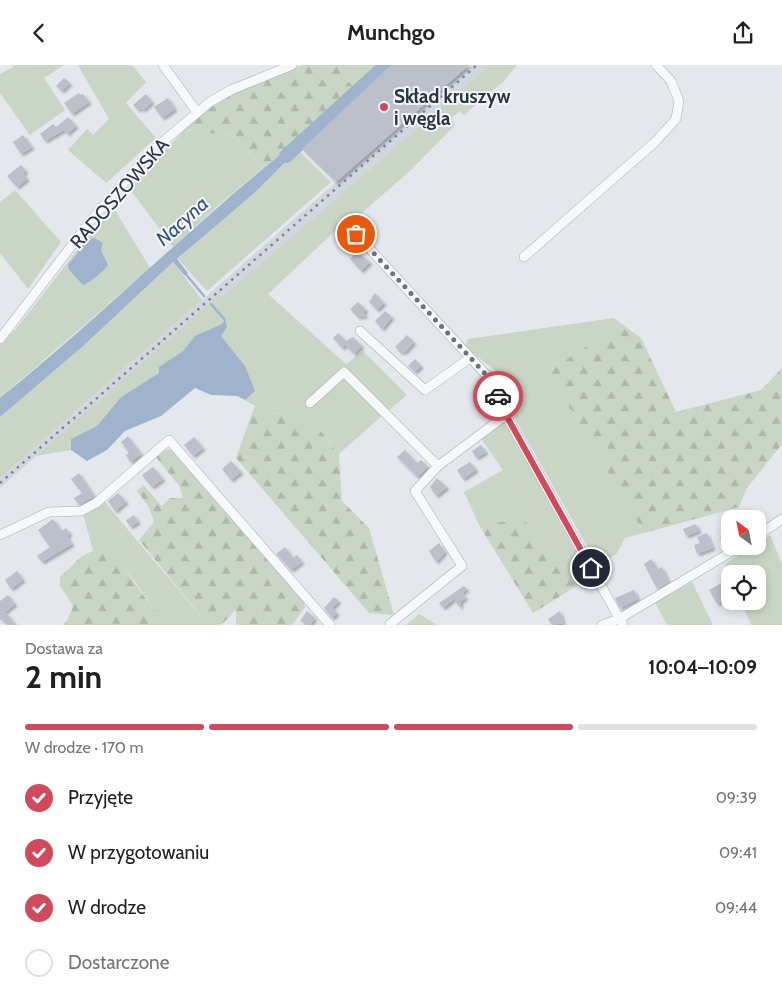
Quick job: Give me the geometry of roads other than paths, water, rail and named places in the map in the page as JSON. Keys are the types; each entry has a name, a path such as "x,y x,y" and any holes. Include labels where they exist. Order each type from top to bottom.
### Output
{"street":[{"path":"163,65 197,112"},
{"name":"RADOSZOWSKA","path":"0,339 116,191 153,150 197,112 231,90 292,65"},
{"path":"524,257 655,142 676,119 679,101 671,81 656,65"},
{"path":"356,234 491,380 506,415 621,622"},
{"path":"360,331 425,391 470,358"},
{"path":"310,403 344,372 438,467"},
{"path":"390,624 462,566 415,491 438,467 506,415"},
{"path":"0,535 49,512 81,511 96,503 169,440 330,625"},
{"path":"766,530 782,519"},
{"path":"602,625 621,622 727,555"}],"water":[{"path":"298,140 302,146 253,194 177,259 188,273 184,275 173,262 83,346 0,417 0,398 75,335 222,203"},
{"path":"94,238 103,243 101,250 108,265 97,277 83,285 69,270 68,265 86,242"},
{"path":"225,320 227,327 221,336 245,366 255,391 245,400 237,396 211,395 195,388 161,416 125,431 107,450 87,461 71,450 71,439 97,426 121,397 159,373 159,367 183,351 195,336 222,324"}],"waterway":[{"name":"Nacyna","path":"286,156 386,65"},
{"path":"184,272 204,296"},
{"path":"211,304 225,320"}],"railway":[{"path":"0,483 477,65"}],"place":[{"name":"Skład kruszyw i węgla","path":"384,107"}]}
